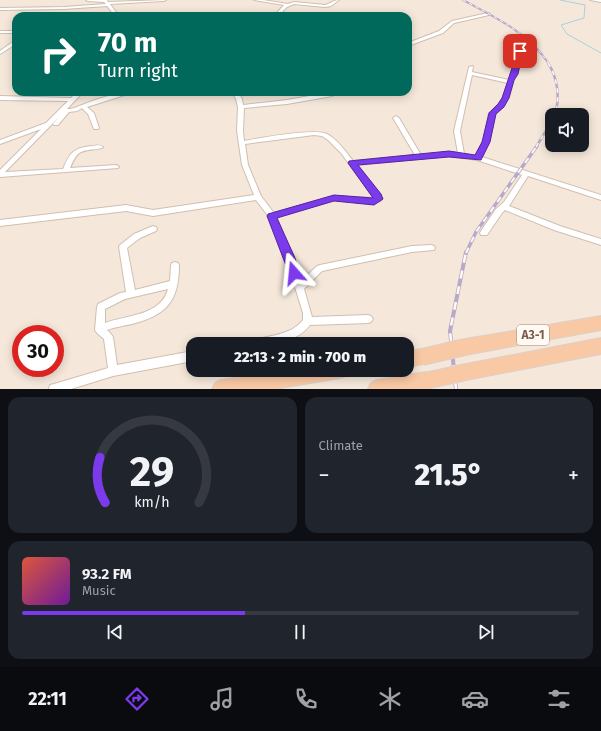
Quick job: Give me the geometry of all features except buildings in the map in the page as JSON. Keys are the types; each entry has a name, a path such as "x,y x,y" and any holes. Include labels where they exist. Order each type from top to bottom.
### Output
{"highway":[{"name":"A3-1","path":"414,358 465,347 601,323"},
{"name":"A3-1","path":"377,389 601,346"},
{"path":"221,389 296,377"}],"street":[{"path":"88,0 107,2 114,12"},
{"path":"0,10 64,8 107,2 164,0"},
{"path":"256,0 285,5 296,3 328,6 337,0"},
{"path":"592,0 601,1"},
{"path":"279,12 285,5"},
{"path":"412,43 441,32 452,22 488,14"},
{"path":"0,32 12,32"},
{"path":"0,53 12,45"},
{"path":"478,158 486,142 492,113 501,106 506,98 520,51"},
{"path":"461,155 457,131 471,67"},
{"path":"470,73 511,82"},
{"path":"0,174 47,124 76,96"},
{"path":"60,111 75,110 83,106 117,96"},
{"path":"237,96 241,107 240,131 245,165 258,197 272,216 290,258 298,288 307,313 308,321 305,326 282,337"},
{"path":"241,107 287,102 321,96"},
{"path":"0,98 73,100"},
{"path":"83,106 91,113 96,128"},
{"path":"56,124 68,110"},
{"path":"396,118 419,157"},
{"path":"0,142 47,124"},
{"path":"241,143 319,133 330,139 352,163 378,196 378,199 374,201 334,198 272,216"},
{"path":"65,171 73,154 77,150 100,147"},
{"path":"352,163 449,154 461,155 478,158 601,198"},
{"path":"0,174 65,171 116,166"},
{"path":"484,232 499,211 504,207 526,174"},
{"path":"0,223 126,208 153,213 258,197"},
{"path":"504,207 557,228 597,242 601,242"},
{"path":"131,294 123,247 137,236 153,229"},
{"path":"298,288 320,268 412,250 431,248"},
{"path":"100,330 148,315 166,303 174,284 175,265"},
{"path":"100,330 101,308 123,296 174,284"},
{"path":"308,321 368,319"},
{"path":"100,330 108,337 113,371"},
{"path":"54,389 113,371 186,357"}],"shaded area":[{"path":"0,0 601,0 601,389 0,389"}],"waterway":[{"path":"560,0 585,5 584,18 561,25 567,34 601,53"}],"railway":[{"path":"463,0 499,20 532,43 549,64"},
{"path":"548,63 556,82 558,95 557,108"},
{"path":"536,147 545,132"},
{"path":"466,253 476,232 537,146"},
{"path":"456,389 450,331 466,252"}],"route":[{"path":"294,273 290,258 272,216 334,198 374,201 378,199 378,196 352,163 449,154 478,158 486,142 492,113 501,106 506,98 520,51"}]}
